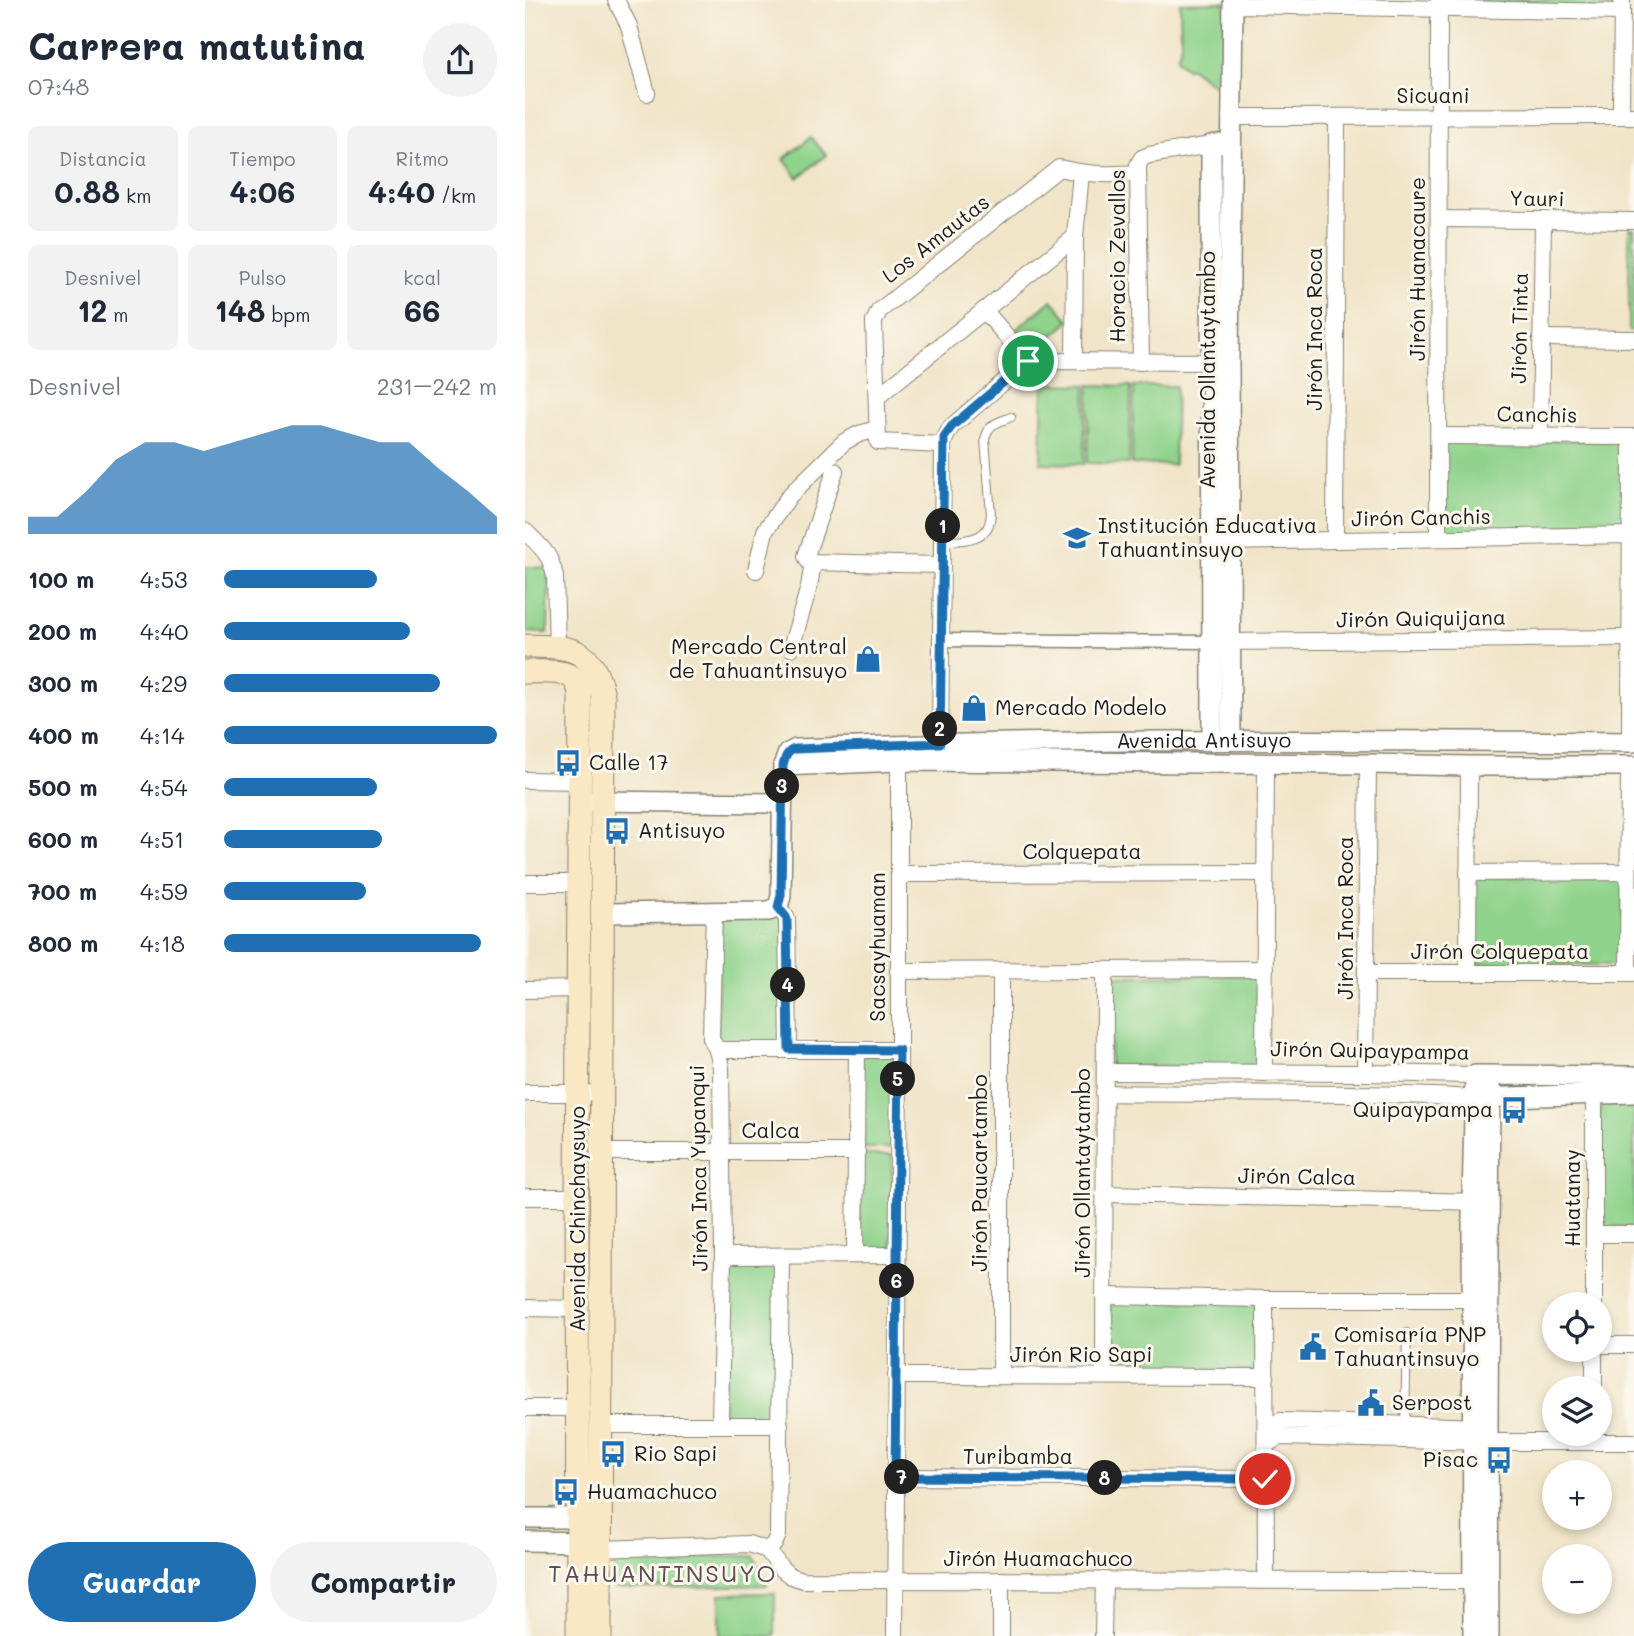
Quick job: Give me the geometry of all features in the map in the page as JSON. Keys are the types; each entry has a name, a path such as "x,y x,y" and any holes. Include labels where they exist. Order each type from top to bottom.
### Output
{"main road":[{"path":"525,646 571,649 593,665 603,695 587,795"},
{"path":"525,672 558,673 569,675 575,680 580,691 587,795"},
{"name":"Avenida Chinchaysuyo","path":"587,795 579,883 579,989 590,1093 601,1153 601,1425 589,1518"},
{"name":"Avenida Chinchaysuyo","path":"587,795 602,913 590,1093 577,1197 578,1408 600,1636"},
{"name":"Avenida Chinchaysuyo","path":"578,1636 593,1544"}],"street":[{"path":"616,0 629,26 647,93"},
{"path":"1233,3 1622,6 1628,116"},
{"name":"Avenida Ollantaytambo","path":"1220,362 1232,117 1233,3"},
{"name":"Jirón Huanacaure","path":"1438,538 1439,5"},
{"name":"Sicuani","path":"1232,117 1628,116"},
{"name":"Jirón Inca Roca","path":"1335,540 1337,117"},
{"name":"Horacio Zevallos","path":"1141,362 1139,165 1142,158 1149,155 1231,142"},
{"name":"Avenida Ollantaytambo","path":"1211,145 1220,362 1221,542 1232,642 1221,741"},
{"name":"Los Amautas","path":"878,435 874,323 879,312 1059,168 1109,176 1138,173"},
{"path":"1074,361 1075,237 1081,173"},
{"name":"Yauri","path":"1439,219 1634,221"},
{"name":"Jirón Tinta","path":"1540,436 1543,220"},
{"path":"877,397 1075,237"},
{"path":"984,310 1028,361"},
{"path":"1541,338 1634,339"},
{"path":"940,743 943,445 951,427 1028,361 1220,362"},
{"path":"756,570 765,531 790,495 844,442 859,434 943,445"},
{"name":"Canchis","path":"1439,436 1632,437"},
{"path":"1632,437 1632,742"},
{"path":"791,648 809,587 810,559 835,471"},
{"path":"525,531 549,555 553,567 557,647"},
{"name":"Jirón Canchis","path":"1221,542 1631,535"},
{"name":"Avenida Ollantaytambo","path":"1221,542 1211,642 1221,741"},
{"path":"810,559 942,565"},
{"name":"Jirón Quiquijana","path":"1211,642 1630,638"},
{"path":"941,640 1211,642"},
{"name":"Avenida Antisuyo","path":"1631,766 899,761 783,766 788,753 796,749 940,743 1632,742"},
{"name":"Sacsayhuaman","path":"895,1636 899,761"},
{"path":"1264,1073 1266,764"},
{"name":"Jirón Inca Roca","path":"1365,1073 1368,764"},
{"path":"778,907 781,895 783,766"},
{"path":"1468,973 1469,766"},
{"path":"1631,766 1628,872 1631,973"},
{"path":"525,780 587,795 781,803"},
{"path":"1468,873 1628,872"},
{"name":"Colquepata","path":"899,874 1265,873"},
{"path":"525,883 579,883"},
{"path":"602,913 769,911 778,907"},
{"path":"778,907 787,920 789,1049"},
{"name":"Jirón Inca Yupanqui","path":"714,911 711,1038 721,1067 722,1152 720,1425"},
{"path":"898,971 1265,969"},
{"name":"Jirón Ollantaytambo","path":"1104,1376 1105,970"},
{"name":"Jirón Paucartambo","path":"1001,971 1001,1376"},
{"name":"Jirón Colquepata","path":"1366,973 1631,973"},
{"path":"525,990 579,989"},
{"path":"717,1049 899,1050"},
{"path":"855,1255 856,1049"},
{"name":"Jirón Quipaypampa","path":"1105,1072 1634,1076"},
{"path":"1473,1636 1480,1581 1482,1075"},
{"path":"525,1093 590,1093"},
{"path":"1104,1093 1482,1097 1634,1093"},
{"name":"Huatanay","path":"1594,1093 1594,1292"},
{"name":"Calca","path":"601,1153 857,1152"},
{"name":"Jirón Calca","path":"1104,1194 1481,1202"},
{"path":"525,1197 577,1197"},
{"path":"1480,1434 1472,1299 1481,1202"},
{"path":"1594,1234 1634,1234"},
{"path":"723,1256 897,1255"},
{"path":"525,1541 749,1544 767,1550 774,1544 778,1535 781,1425 781,1256"},
{"path":"1104,1296 1472,1299"},
{"path":"1265,1299 1266,1580"},
{"path":"525,1308 578,1309"},
{"path":"1612,1345 1634,1345"},
{"name":"Jirón Rio Sapi","path":"896,1376 1266,1377"},
{"path":"525,1408 578,1408"},
{"path":"1266,1438 1272,1425 1280,1421 1405,1425 1480,1434"},
{"path":"601,1425 781,1425"},
{"path":"1266,1438 1480,1434 1542,1436"},
{"path":"1612,1440 1634,1442"},
{"name":"Turibamba","path":"895,1477 1265,1479"},
{"path":"525,1518 589,1518"},
{"name":"Jirón Huamachuco","path":"767,1550 790,1576 803,1580 1480,1581"},
{"path":"1001,1580 1001,1636"},
{"path":"1104,1580 1104,1636"},
{"path":"1480,1581 1489,1636"}],"lane":[{"path":"942,541 977,537 989,526 991,515 985,439 987,430 992,425 1011,416"},
{"path":"1405,1425 1407,1333"}],"green space":[{"path":"1445,0 1616,0 1616,9 1445,6"},
{"path":"1225,2 1225,85 1213,85 1177,59 1181,45 1180,3"},
{"path":"811,137 826,155 798,178 784,159"},
{"path":"1629,228 1634,228 1634,331 1629,331"},
{"path":"1052,300 1070,321 1031,354 1013,332"},
{"path":"1043,384 1086,385 1084,464 1041,463"},
{"path":"1089,385 1131,386 1129,464 1087,463"},
{"path":"1134,386 1176,386 1174,465 1132,464"},
{"path":"1442,439 1627,441 1627,532 1442,535"},
{"path":"525,567 549,568 548,633 525,632"},
{"path":"1623,876 1623,965 1473,964 1473,877"},
{"path":"718,916 784,916 784,1044 718,1044"},
{"path":"1258,975 1259,1067 1110,1066 1110,976"},
{"path":"860,1054 894,1054 894,1148 861,1148"},
{"path":"1600,1099 1634,1099 1634,1227 1600,1227"},
{"path":"861,1155 892,1155 892,1249 859,1250"},
{"path":"726,1260 778,1260 777,1420 723,1421"},
{"path":"1110,1300 1260,1302 1260,1372 1109,1372"},
{"path":"753,1556 767,1585 615,1589 615,1563 619,1558"},
{"path":"775,1593 775,1636 720,1636 720,1594"}],"place":[{"name":"Institución Educativa Tahuantinsuyo","path":"1077,538"},
{"name":"Mercado Central de Tahuantinsuyo","path":"868,659"},
{"name":"Mercado Modelo","path":"974,708"},
{"name":"Calle 17","path":"568,763"},
{"name":"Antisuyo","path":"617,831"},
{"name":"Quipaypampa","path":"1514,1110"},
{"name":"Comisaría PNP Tahuantinsuyo","path":"1313,1347"},
{"name":"Serpost","path":"1371,1403"},
{"name":"Rio Sapi","path":"613,1454"},
{"name":"Pisac","path":"1499,1460"},
{"name":"Huamachuco","path":"566,1492"}],"district":[{"name":"TAHUANTINSUYO","path":"663,1574"}],"route":[{"path":"1028,361 951,427 944,438 940,743 792,749 785,757 781,803 781,895 778,907 787,920 789,1049 899,1050 895,1477 1265,1479"}]}
